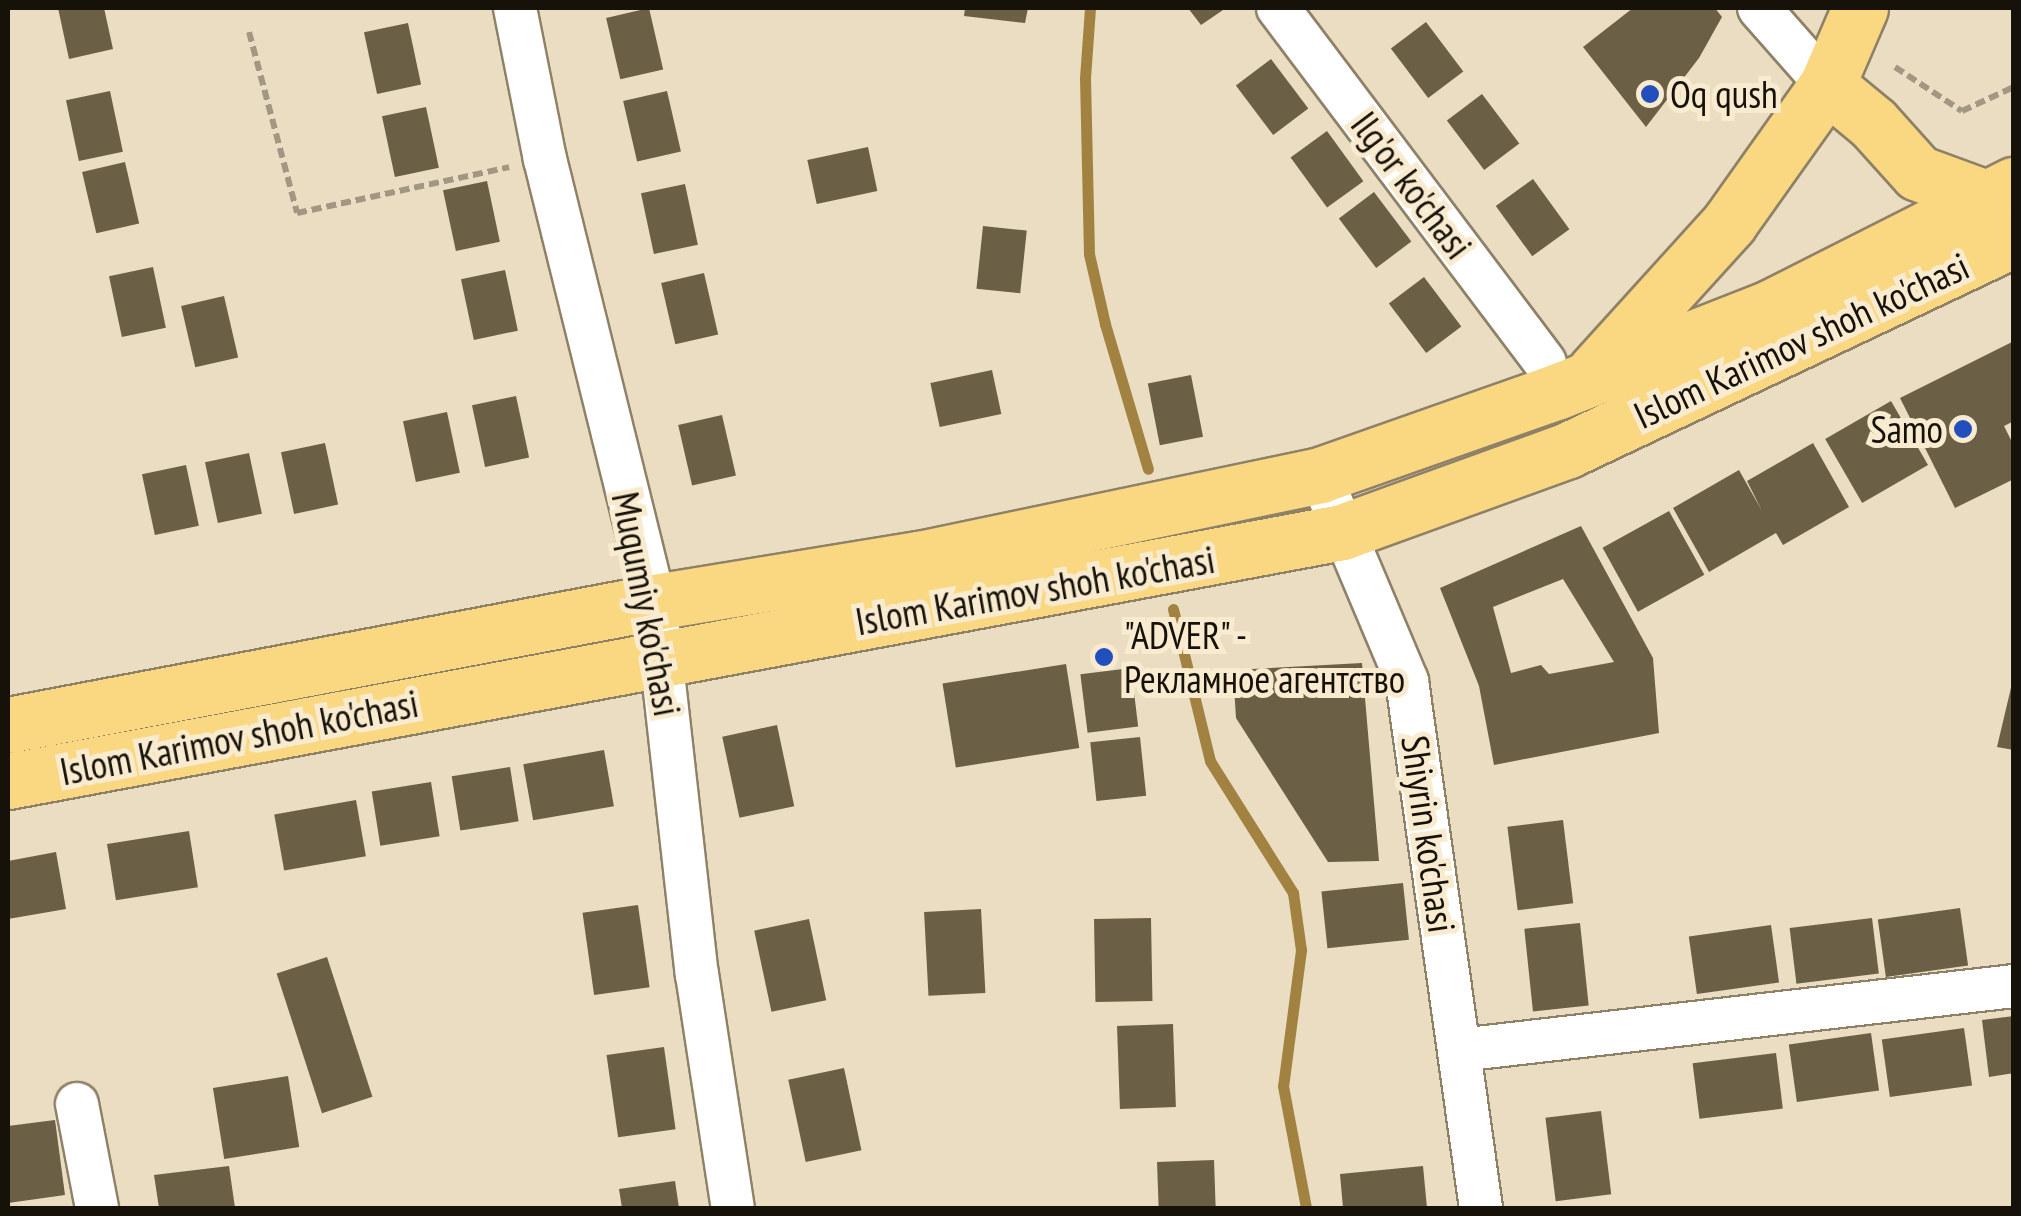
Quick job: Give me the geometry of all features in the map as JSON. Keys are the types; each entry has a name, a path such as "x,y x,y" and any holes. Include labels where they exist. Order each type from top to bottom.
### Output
{"main road":[{"path":"1476,483 1566,371 1692,266 1729,223 1826,85 1860,8"},
{"path":"1826,85 1874,123 1918,173 2004,207"},
{"name":"Islom Karimov shoh ko'chasi","path":"8,725 263,680 654,602 919,559 1320,475 1463,422 1566,371 1772,307 2004,207"},
{"name":"Islom Karimov shoh ko'chasi","path":"8,781 1342,532 1604,433 2004,207"}],"street":[{"name":"Muqumiy ko'chasi","path":"515,8 546,159 654,602 664,657 697,974 734,1208"},
{"name":"Ilg'or ko'chasi","path":"1278,8 1566,371"},
{"path":"1759,8 1826,85"},
{"name":"Shiyrin ko'chasi","path":"1320,475 1407,682 1482,1208"},
{"path":"1460,1050 2014,986"},
{"path":"77,1104 97,1208"}],"path":[{"path":"250,32 298,213 546,159"},
{"path":"1895,67 1962,111 2014,87"}],"building":[{"path":"58,8 104,8 113,49 69,59"},
{"path":"649,8 663,69 620,79 606,18"},
{"path":"965,8 1028,8 1025,23 964,16"},
{"path":"1188,8 1226,8 1201,25"},
{"path":"1633,8 1715,8 1722,17 1699,58 1646,127 1583,47"},
{"path":"1426,22 1463,72 1428,98 1391,48"},
{"path":"408,23 421,85 377,94 364,32"},
{"path":"1271,59 1308,109 1273,135 1236,85"},
{"path":"110,91 123,152 79,161 66,100"},
{"path":"667,91 681,151 637,162 623,101"},
{"path":"1482,94 1519,144 1484,170 1447,120"},
{"path":"426,107 439,168 395,177 382,116"},
{"path":"1327,131 1363,181 1327,208 1291,157"},
{"path":"868,147 877,191 817,204 807,160"},
{"path":"125,162 139,223 96,233 82,172"},
{"path":"1533,179 1569,229 1532,256 1496,206"},
{"path":"487,181 500,242 456,251 443,190"},
{"path":"685,184 698,245 654,254 641,193"},
{"path":"1374,192 1411,242 1376,268 1339,218"},
{"path":"983,226 1027,231 1020,293 976,289"},
{"path":"153,267 166,328 122,337 109,276"},
{"path":"505,270 518,331 474,340 461,279"},
{"path":"704,273 718,334 675,344 661,283"},
{"path":"1424,277 1461,327 1426,353 1389,303"},
{"path":"224,296 238,357 195,367 181,306"},
{"path":"2014,341 2014,421 2004,426 2014,446 2014,479 1955,508 1900,398"},
{"path":"992,370 1001,414 940,427 930,383"},
{"path":"1191,375 1203,437 1160,445 1148,383"},
{"path":"516,396 529,458 485,467 472,405"},
{"path":"1891,401 1928,465 1862,503 1825,439"},
{"path":"447,412 460,473 416,482 403,421"},
{"path":"722,415 736,475 692,486 678,425"},
{"path":"325,443 338,505 294,514 281,452"},
{"path":"1813,443 1849,507 1783,545 1776,533 1709,572 1673,508 1739,470 1762,511 1747,481"},
{"path":"249,453 262,514 218,523 205,462"},
{"path":"186,465 199,526 155,535 142,474"},
{"path":"1669,511 1704,575 1638,612 1603,548"},
{"path":"1581,526 1653,658 1659,733 1494,765 1479,686 1440,588","holes":["1563,579 1614,662 1549,674 1541,665 1511,673 1493,607"]},
{"path":"1362,663 1379,861 1328,862 1236,718 1233,670"},
{"path":"1066,664 1079,748 956,768 943,684"},
{"path":"1131,668 1138,727 1088,733 1080,674"},
{"path":"2014,675 2014,750 1997,747"},
{"path":"777,725 794,806 739,818 722,737"},
{"path":"1140,737 1146,796 1096,801 1090,742"},
{"path":"604,750 614,806 533,820 523,764"},
{"path":"510,767 519,821 460,831 452,776"},
{"path":"431,782 440,836 380,846 372,791"},
{"path":"356,800 366,856 284,871 274,814"},
{"path":"1563,820 1573,903 1518,910 1507,827"},
{"path":"189,831 198,887 116,900 107,844"},
{"path":"56,852 66,909 8,919 8,861"},
{"path":"1403,883 1409,940 1327,948 1321,892"},
{"path":"638,905 650,987 594,995 583,913"},
{"path":"1960,908 1968,965 1886,977 1878,920"},
{"path":"981,909 985,993 928,996 924,912"},
{"path":"1151,918 1152,1001 1095,1002 1094,919"},
{"path":"1872,918 1879,974 1796,984 1790,928"},
{"path":"809,919 826,1000 771,1012 754,931"},
{"path":"1580,923 1589,1006 1533,1011 1524,929"},
{"path":"1771,925 1779,982 1697,994 1689,937"},
{"path":"327,957 372,1097 322,1113 277,973"},
{"path":"2014,1016 2014,1073 1989,1077 1982,1020"},
{"path":"1173,1024 1176,1107 1120,1109 1117,1026"},
{"path":"1964,1028 1972,1085 1890,1097 1882,1040"},
{"path":"1871,1033 1879,1090 1797,1102 1789,1045"},
{"path":"664,1047 676,1129 618,1137 607,1055"},
{"path":"1776,1053 1783,1109 1699,1119 1693,1063"},
{"path":"844,1068 861,1150 806,1162 788,1080"},
{"path":"288,1076 299,1147 224,1159 213,1088"},
{"path":"1601,1111 1611,1194 1556,1201 1545,1118"},
{"path":"55,1120 65,1195 8,1203 8,1126"},
{"path":"1214,1160 1216,1208 1159,1208 1157,1162"},
{"path":"229,1166 235,1208 159,1208 154,1175"},
{"path":"1423,1166 1427,1208 1343,1208 1340,1174"},
{"path":"675,1181 679,1208 622,1208 619,1189"}],"waterway":[{"path":"1090,8 1085,78 1089,254 1105,324 1148,469"},
{"path":"1173,609 1210,761 1293,893 1301,950 1283,1086 1306,1208"}],"place":[{"name":"Oq qush","path":"1650,94"},
{"name":"Samo","path":"1963,429"},
{"name":"\"ADVER\" - Рекламное агентство","path":"1104,657"}]}
